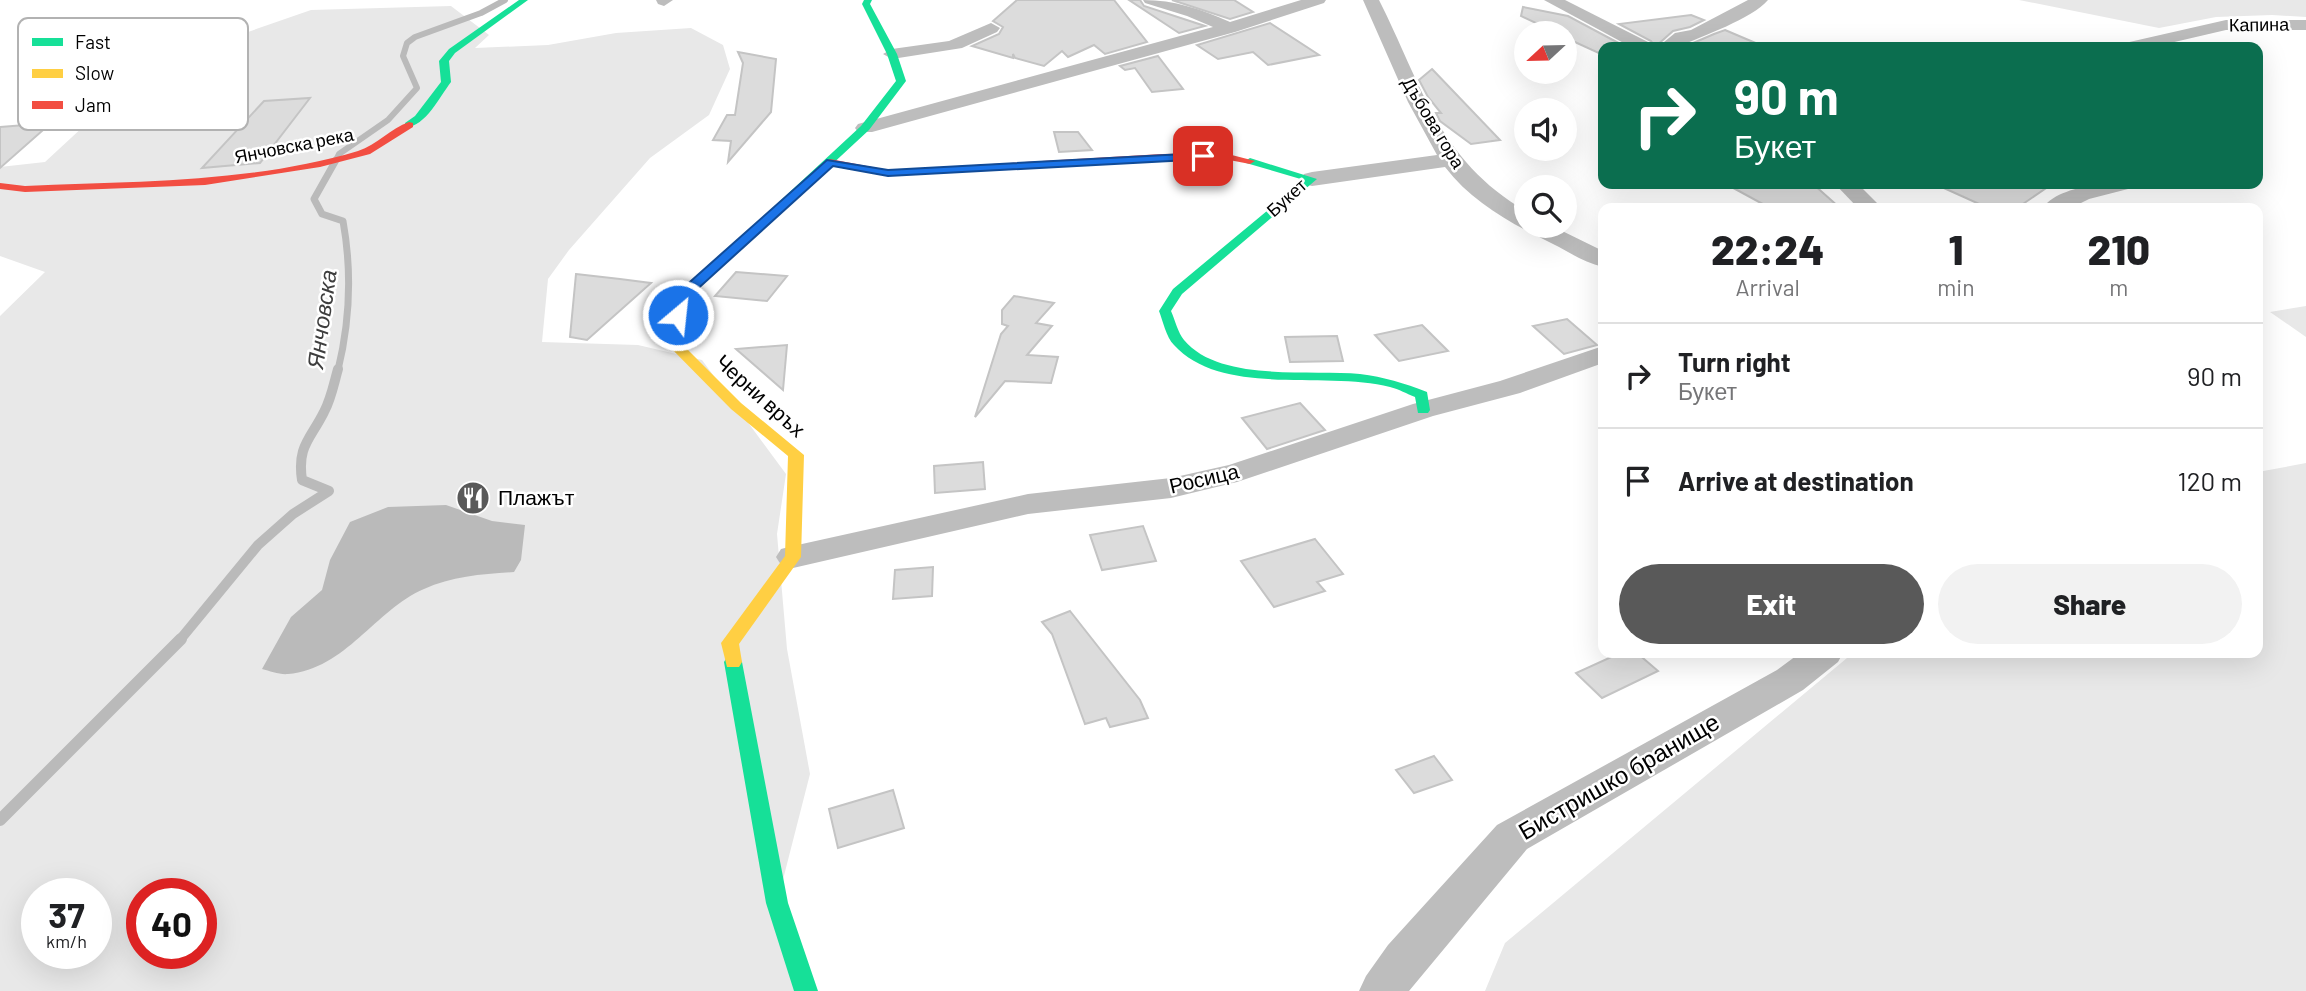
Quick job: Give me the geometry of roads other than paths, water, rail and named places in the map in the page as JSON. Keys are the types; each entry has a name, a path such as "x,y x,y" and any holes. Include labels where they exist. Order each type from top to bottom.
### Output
{"street":[{"name":"Янчовска река","path":"0,186 25,189 205,182 320,163 366,152 419,118 446,82 444,61 452,51 524,0"},
{"name":"Черни връх","path":"793,556 796,455 736,406 669,340 687,291 830,162 864,128 901,81 892,54 866,4 867,0"},
{"path":"1151,0 1194,12 1229,28"},
{"path":"864,128 1229,28 1318,0"},
{"name":"Дъбова гора","path":"1371,0 1413,94 1451,160 1486,194 1514,213"},
{"path":"1552,0 1634,42"},
{"path":"1674,42 1681,37 1695,35 1760,0"},
{"name":"Капина","path":"2153,42 2227,25 2306,25"},
{"path":"892,54 941,48 970,41 991,28"},
{"name":"Букет","path":"830,162 888,173 1162,157 1224,156 1268,164 1312,179"},
{"path":"1312,179 1451,160"},
{"name":"Букет","path":"1312,179 1177,292 1165,311 1169,332 1185,351 1213,366 1258,373 1406,384 1422,395 1423,410"},
{"path":"1851,189 1866,203"},
{"path":"2064,203 2081,194 2100,189"},
{"path":"1558,238 1598,258"},
{"name":"Росица","path":"793,556 1028,504 1171,488 1237,473 1423,410 1510,387 1598,356"},
{"path":"793,556 730,643 777,903 806,991"},
{"name":"Бистришко бранище","path":"1382,991 1404,960 1512,837 1790,680 1819,658"}],"waterway":[{"name":"Янчовска","path":"336,160 339,154 388,120 417,88 403,56 407,43 415,37 481,13 505,0"},
{"name":"Янчовска","path":"336,160 314,199 322,214 343,221 346,240 348,296 338,370"},
{"name":"Янчовска","path":"179,641 258,545 293,514 329,491 302,480 301,459 306,444 329,402 338,369"},
{"name":"Янчовска","path":"0,820 179,641"}],"place":[{"name":"Плажът","path":"473,498"}]}
